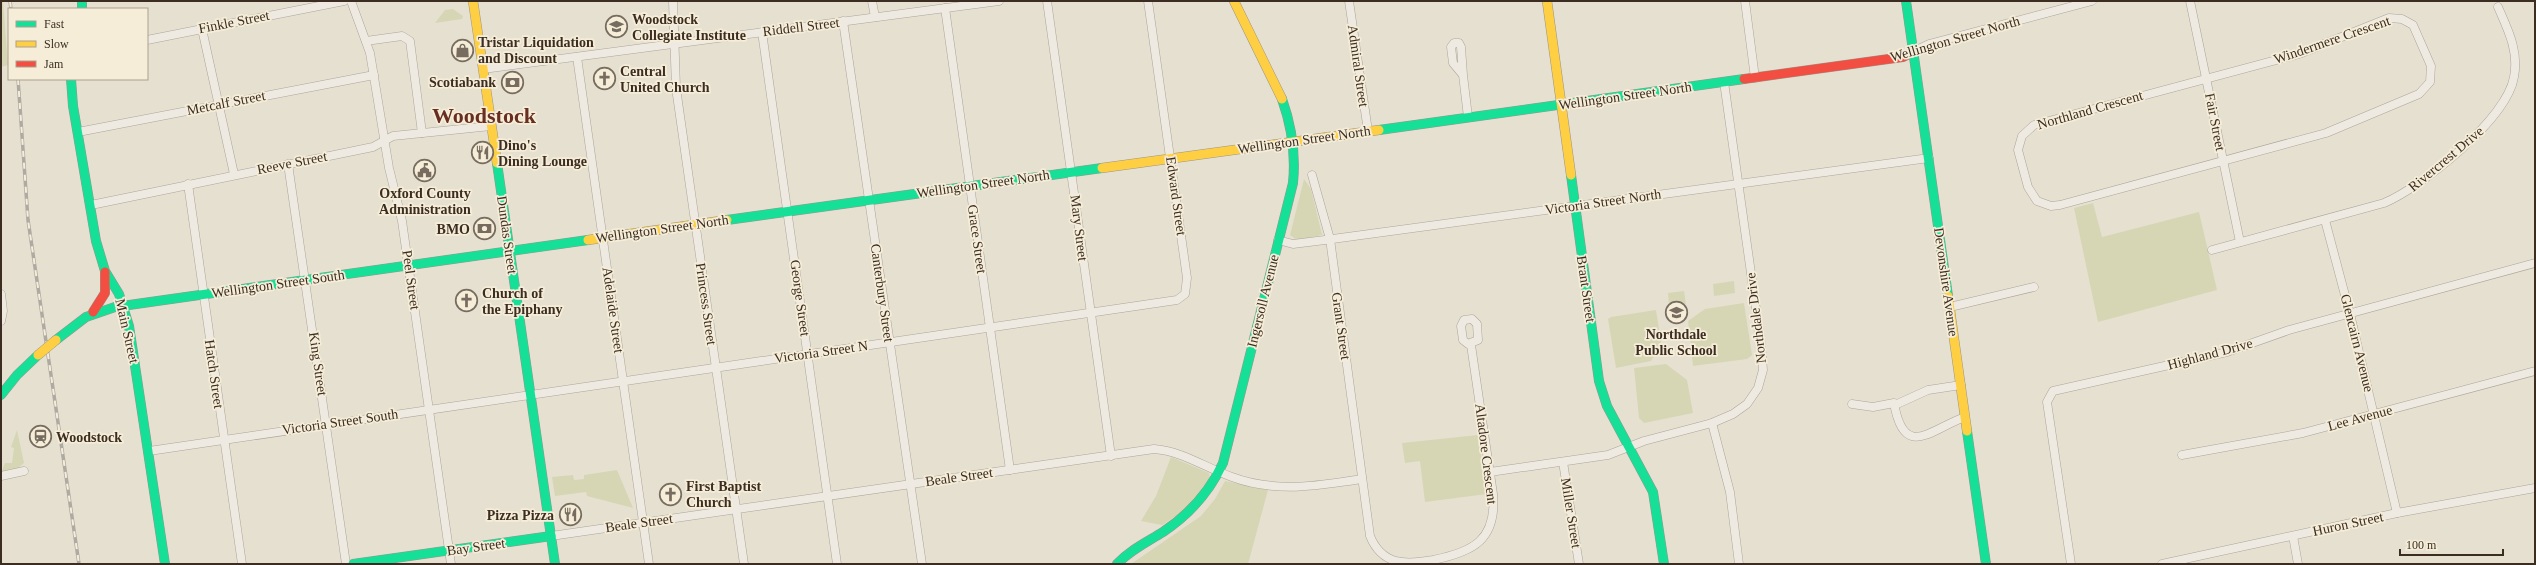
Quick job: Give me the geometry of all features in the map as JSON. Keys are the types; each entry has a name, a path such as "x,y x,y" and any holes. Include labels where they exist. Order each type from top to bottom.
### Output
{"main road":[{"name":"Dundas Street","path":"473,1 555,564"},
{"name":"Ingersoll Avenue","path":"1117,564 1138,546 1193,510 1210,492 1219,472 1294,176 1295,140 1288,113 1234,1"},
{"name":"Brant Street","path":"1547,1 1599,381 1607,406 1653,492 1664,564"},
{"name":"Devonshire Avenue","path":"1906,1 1986,564"},
{"name":"Wellington Street North","path":"510,252 603,237 970,187 1072,171 1755,78 1903,56 1914,51"},
{"name":"Main Street","path":"71,80 78,132 92,205 96,241 105,271 123,305 129,326 165,564"},
{"name":"Wellington Street South","path":"1,395 17,374 38,355 93,312 123,305 510,252"},
{"path":"93,312 106,290 105,271"},
{"name":"Bay Street","path":"353,564 551,536"}],"street":[{"name":"Finkle Street","path":"148,40 344,1"},
{"name":"Peel Street","path":"351,1 366,41 374,75 384,140 402,218 451,564"},
{"name":"Princess Street","path":"673,1 676,88 744,564"},
{"path":"872,1 875,17"},
{"name":"Riddell Street","path":"483,69 999,1"},
{"name":"Mary Street","path":"1047,1 1111,456"},
{"name":"Edward Street","path":"1090,314 1173,301 1185,294 1187,278 1148,1"},
{"name":"Admiral Street","path":"1349,1 1368,131"},
{"path":"1745,1 1755,78"},
{"name":"Wellington Street North","path":"1914,51 1929,44 2092,1"},
{"name":"Fair Street","path":"2190,1 2240,242"},
{"name":"Rivercrest Drive","path":"2212,250 2325,220 2399,197 2430,174 2494,117 2511,89 2515,64 2511,36 2498,7"},
{"name":"Grace Street","path":"945,8 1010,470"},
{"name":"Windermere Crescent","path":"2206,79 2314,49 2389,18 2402,20 2412,26 2431,66 2430,82 2419,94 2340,128 2222,160"},
{"name":"Canterbury Street","path":"843,21 922,564"},
{"path":"202,29 234,174"},
{"name":"George Street","path":"762,32 837,564"},
{"path":"366,41 402,36 410,41 422,134"},
{"name":"Adelaide Street","path":"577,56 649,564"},
{"path":"1463,74 1468,117"},
{"name":"Metcalf Street","path":"78,132 374,75"},
{"name":"Northland Crescent","path":"2206,79 2040,123 2025,131 2019,143 2018,150 2029,192 2037,201 2051,206 2222,160"},
{"name":"Northdale Drive","path":"1490,472 1608,455 1630,448 1644,441 1712,423 1733,414 1747,404 1758,388 1763,370 1761,344 1724,82"},
{"name":"Reeve Street","path":"92,205 234,174 373,147 393,136 491,126"},
{"name":"Victoria Street North","path":"1278,240 1292,244 1929,158"},
{"name":"King Street","path":"288,164 327,424 346,564"},
{"name":"Grant Street","path":"1312,175 1330,239 1362,479"},
{"name":"Hatch Street","path":"188,184 202,295 242,564"},
{"name":"Glencairn Avenue","path":"2325,220 2350,314 2397,513"},
{"name":"Highland Drive","path":"2071,564 2047,402 2053,391 2227,352 2289,330 2535,263"},
{"path":"1950,307 2034,287"},
{"path":"1,294 3,311 1,321"},
{"name":"Victoria Street N","path":"530,393 989,327 1090,314"},
{"name":"Altadore Crescent","path":"1362,479 1369,533 1374,547 1381,555 1392,562 1418,564 1463,554 1479,543 1488,529 1493,512 1490,472 1471,345"},
{"name":"Lee Avenue","path":"2182,455 2303,433 2535,371"},
{"path":"1852,404 1874,407 1894,403 1895,405 1928,390 1961,385"},
{"name":"Victoria Street South","path":"149,451 224,438 530,393"},
{"path":"1895,405 1901,426 1910,437 1927,436 1949,423 1966,417"},
{"path":"1712,423 1730,492 1740,564"},
{"name":"Beale Street","path":"551,536 1161,449 1188,458 1219,472 1250,482 1291,488 1362,479"},
{"name":"Miller Street","path":"1563,462 1579,564"},
{"path":"1,476 24,471"},
{"name":"Huron Street","path":"2162,564 2397,513 2535,488"},
{"path":"2293,536 2298,564"}],"green space":[{"path":"1,1 3,1 8,65 1,67"},
{"path":"453,9 463,16 462,19 435,23 445,10"},
{"path":"1304,179 1311,189 1322,235 1297,240 1290,235"},
{"path":"2093,203 2102,237 2199,212 2217,290 2098,322 2074,208"},
{"path":"1734,281 1735,293 1714,296 1713,284"},
{"path":"1684,291 1686,304 1669,306 1668,293"},
{"path":"1744,303 1752,355 1747,359 1693,366 1688,321 1705,309"},
{"path":"1656,310 1661,342 1651,361 1616,368 1608,319 1611,317"},
{"path":"1666,364 1687,380 1693,413 1644,423 1639,418 1634,368"},
{"path":"17,430 24,463 18,468 2,471 5,463 12,463 14,448 11,447"},
{"path":"1478,435 1487,494 1425,502 1420,461 1405,463 1402,443"},
{"path":"1171,457 1209,473 1210,480 1201,495 1193,503 1162,525 1141,521 1156,496"},
{"path":"617,470 633,508 587,496 586,492 555,496 552,477 573,475 574,480 584,479 584,475"},
{"path":"1225,481 1268,490 1248,564 1131,564 1201,516 1215,499"}],"railway":[{"path":"10,1 11,8"},
{"path":"18,80 28,220 79,564"}],"traffic: fast":[{"path":"82,1 82,8"},
{"path":"1906,1 1948,296"},
{"path":"1379,130 1744,79"},
{"path":"71,80 73,106 96,241 105,271 119,294 129,326 165,564"},
{"path":"1117,564 1133,550 1163,532 1182,518 1198,502 1212,484 1223,463 1293,183 1294,161 1292,140 1282,99"},
{"path":"497,163 555,564"},
{"path":"727,220 1102,168"},
{"path":"1571,175 1599,381 1607,406 1653,492 1664,564"},
{"path":"56,340 86,317 115,307 588,240"},
{"path":"1,395 17,375 38,355"},
{"path":"1967,431 1986,564"},
{"path":"353,564 551,536"}],"traffic: slow":[{"path":"473,1 497,163"},
{"path":"1234,1 1282,99"},
{"path":"1547,1 1571,175"},
{"path":"1102,168 1379,130"},
{"path":"588,240 727,220"},
{"path":"1948,296 1967,431"},
{"path":"38,355 56,340"}],"traffic: jam":[{"path":"1744,79 1903,57 1914,51"},
{"path":"93,312 105,293 105,272"}],"place":[{"name":"Woodstock Collegiate Institute","path":"616,27"},
{"name":"Tristar Liquidation and Discount","path":"462,50"},
{"name":"Central United Church","path":"605,79"},
{"name":"Scotiabank","path":"512,82"},
{"name":"Dino's Dining Lounge","path":"482,153"},
{"name":"Oxford County Administration","path":"425,171"},
{"name":"BMO","path":"485,229"},
{"name":"Church of the Epiphany","path":"467,301"},
{"name":"Northdale Public School","path":"1676,312"},
{"name":"Woodstock","path":"41,437"},
{"name":"First Baptist Church","path":"671,494"},
{"name":"Pizza Pizza","path":"570,515"}],"district":[{"name":"Woodstock","path":"484,115"}]}
